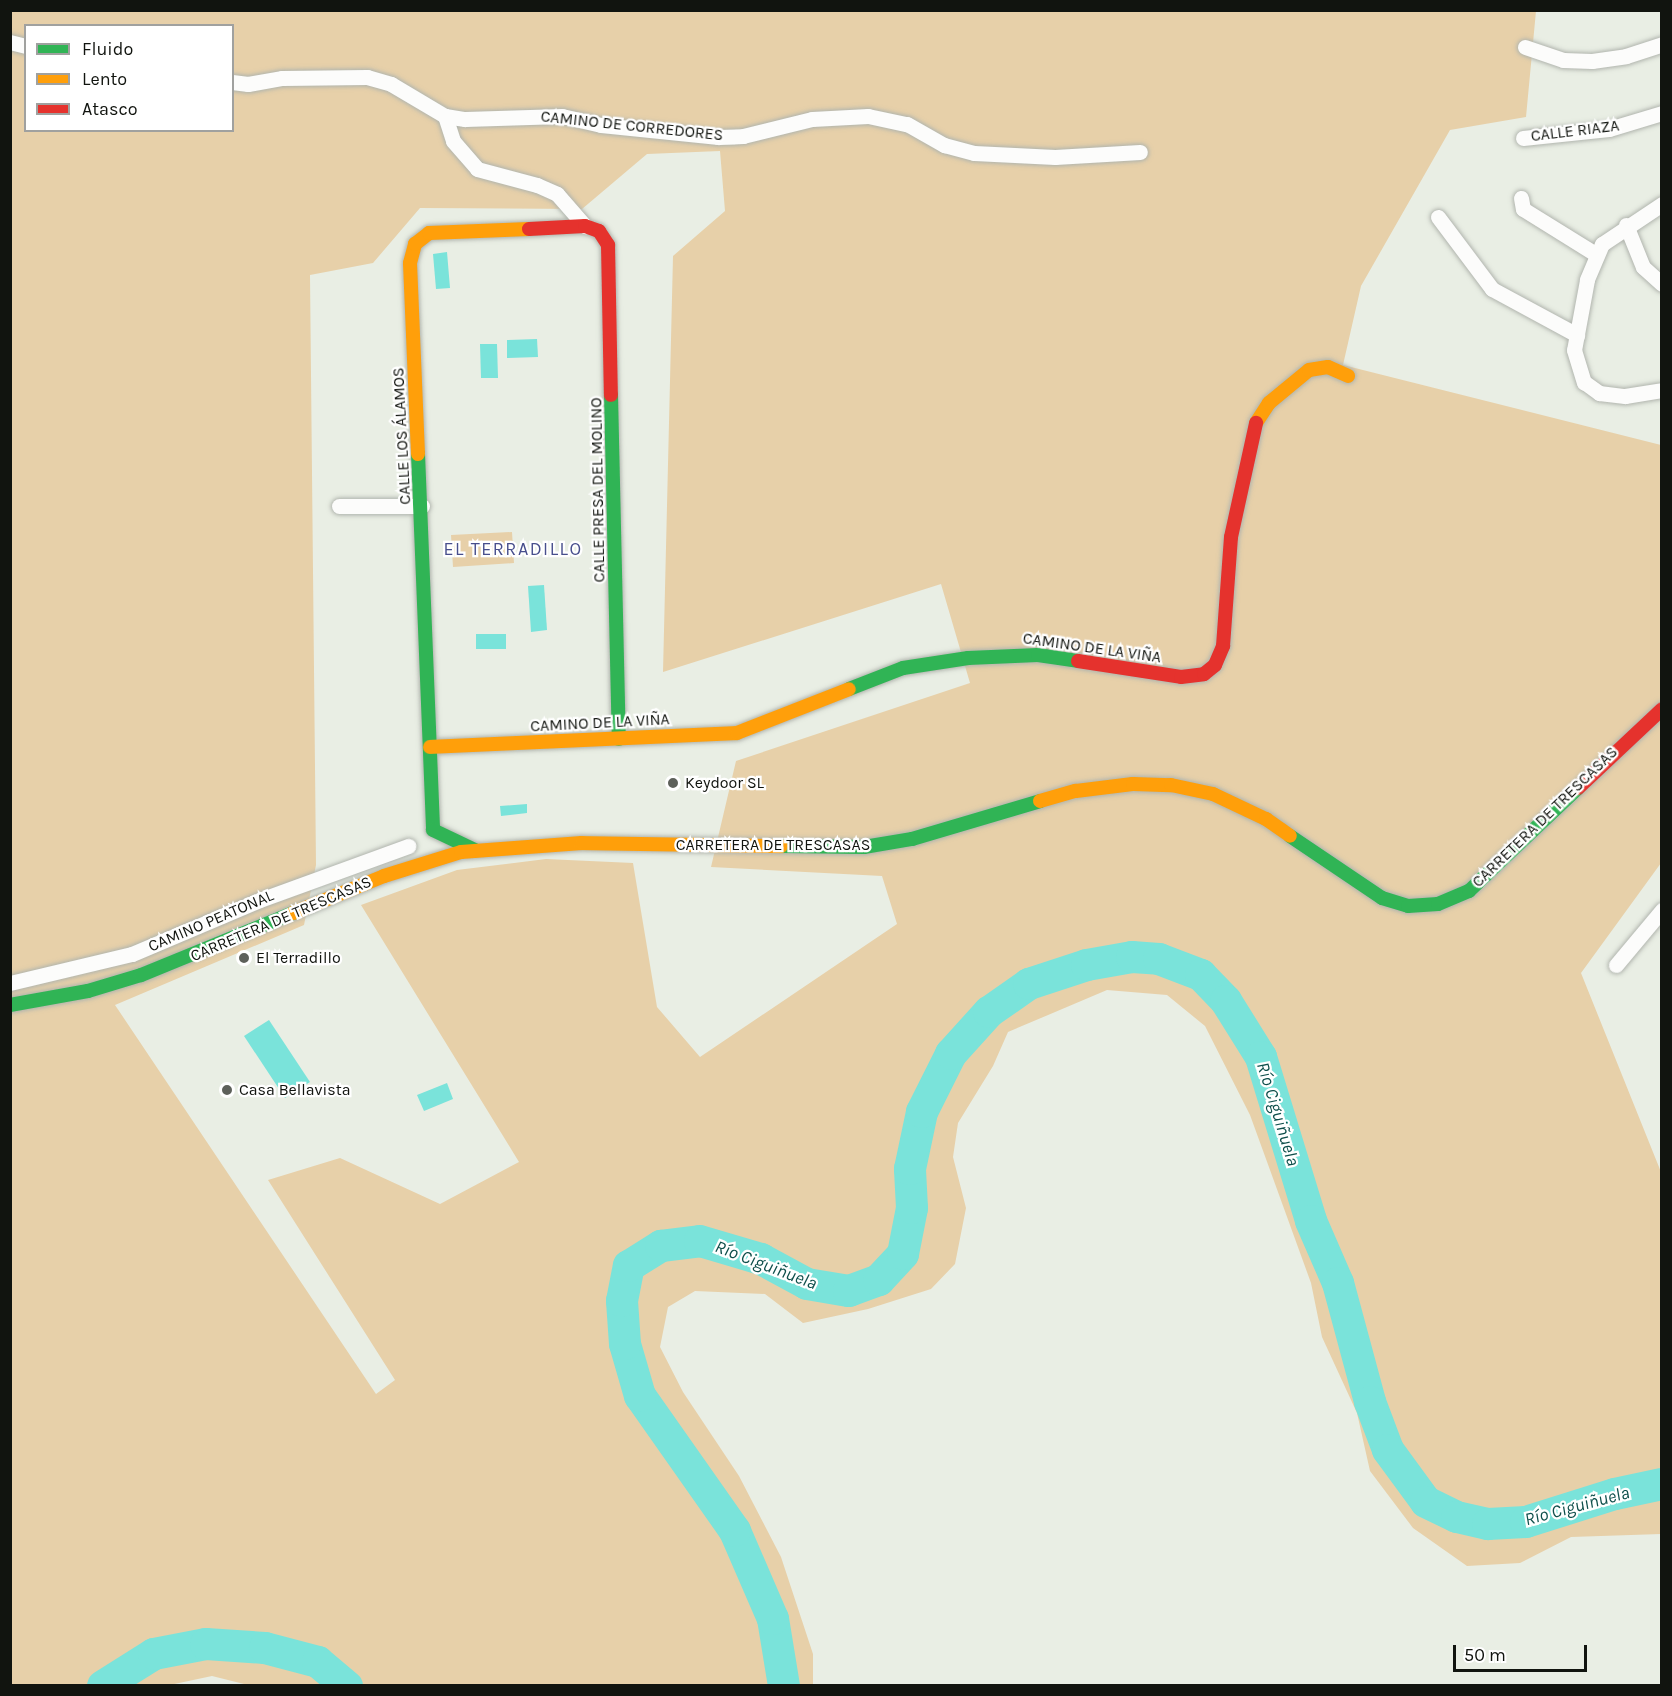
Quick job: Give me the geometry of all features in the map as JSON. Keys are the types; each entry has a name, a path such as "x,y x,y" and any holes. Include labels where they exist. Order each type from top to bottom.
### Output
{"street":[{"path":"1525,47 1563,60 1592,61 1626,56 1662,44"},
{"path":"234,82 248,84 282,78 367,77 391,84 445,116 453,141 477,169 537,185 556,194 585,226"},
{"name":"CALLE RIAZA","path":"1523,138 1609,129 1662,113"},
{"name":"CAMINO DE CORREDORES","path":"445,116 561,116 601,125 718,137 743,136 812,119 868,116 907,124 944,145 974,153 1055,157 1140,152"},
{"path":"1521,198 1523,208 1597,255"},
{"path":"1662,204 1626,225 1602,244 1587,280 1577,335 1575,361 1584,382 1592,390 1615,396 1662,390"},
{"path":"1438,217 1492,290 1577,335"},
{"path":"1626,225 1643,267 1662,284"},
{"name":"CALLE PRESA DEL MOLINO","path":"585,226 599,231 606,241 610,266 619,739"},
{"name":"CALLE LOS ÁLAMOS","path":"422,841 430,747 422,506 410,263 415,244 422,236 437,231 585,226"},
{"name":"CAMINO DE LA VIÑA","path":"430,747 737,733 903,668 968,658 1038,655 1181,677 1204,674 1215,665 1223,646 1231,537 1255,424 1269,403 1309,370 1328,367 1348,376"},
{"path":"339,506 422,506"},
{"name":"CARRETERA DE TRESCASAS","path":"10,1005 88,991 141,975 410,866 475,850 582,843 864,847 912,839 1076,791 1150,783 1197,790 1245,808 1292,836 1382,898 1425,907 1468,891 1662,709"},
{"path":"410,866 422,841 475,850"},
{"name":"CAMINO PEATONAL","path":"10,983 132,954 260,900 422,841"},
{"path":"1616,965 1662,910"}],"shaded area":[{"path":"11,11 1536,11 1526,117 1450,130 1361,286 1343,365 1661,445 1661,863 1581,973 1661,1172 1661,1534 1571,1537 1520,1563 1467,1566 1413,1528 1370,1471 1357,1413 1322,1337 1311,1283 1250,1115 1205,1026 1167,995 1107,990 1008,1032 993,1066 958,1123 953,1157 966,1208 955,1264 931,1289 868,1309 803,1323 765,1294 695,1291 668,1307 660,1347 683,1392 739,1476 781,1557 813,1654 813,1685 252,1686 212,1676 165,1686 11,1686","holes":["720,151 725,211 673,256 663,672 941,584 970,683 736,761 711,867 882,876 897,924 700,1057 657,1007 633,863 546,859 457,870 361,905 519,1162 440,1204 340,1158 268,1180 395,1380 376,1394 115,1005 304,925 316,865 310,275 373,263 420,208 582,209 647,154"]},
{"path":"512,532 514,563 453,567 451,535"}],"water":[{"path":"447,252 450,288 436,289 433,254"},
{"path":"537,339 538,357 507,358 507,340"},
{"path":"480,344 497,344 498,378 481,378"},
{"path":"544,585 547,630 531,632 528,586"},
{"path":"476,634 506,634 506,649 476,649"},
{"path":"527,804 527,813 501,816 500,806"},
{"path":"269,1020 310,1082 285,1098 244,1036"},
{"path":"447,1083 453,1099 424,1111 417,1095"}],"waterway":[{"name":"Río Ciguiñuela","path":"784,1686 773,1619 735,1531 640,1396 625,1344 622,1301 629,1266 661,1246 700,1241 761,1259 807,1284 849,1291 879,1280 903,1254 912,1208 910,1169 922,1112 951,1054 989,1012 1029,984 1087,965 1132,957 1159,959 1201,975 1226,1001 1261,1057 1311,1221 1338,1283 1370,1402 1388,1450 1426,1502 1457,1517 1488,1524 1526,1522 1615,1494 1662,1484"},
{"name":"Río Ciguiñuela","path":"103,1686 154,1654 206,1644 265,1648 318,1662 347,1686"}],"traffic: fast":[{"path":"611,395 619,739"},
{"path":"418,454 433,830"},
{"path":"849,689 903,668 968,658 1038,655 1078,661"},
{"path":"1290,836 1382,898 1408,906 1438,904 1469,891 1578,788"},
{"path":"781,846 864,847 912,839 1040,801"},
{"path":"433,830 475,850"},
{"path":"10,1005 88,991 141,975 293,913"}],"traffic: slow":[{"path":"418,454 410,263 415,244 429,233 529,229"},
{"path":"1256,423 1269,403 1309,370 1328,367 1348,376"},
{"path":"430,747 737,733 849,689"},
{"path":"1040,801 1076,791 1133,784 1171,785 1213,794 1266,819 1290,836"},
{"path":"293,913 384,876 461,852 582,843 781,846"}],"traffic: jam":[{"path":"529,229 585,226 599,231 608,245 611,395"},
{"path":"1078,661 1181,677 1204,674 1215,665 1223,646 1231,537 1256,423"},
{"path":"1578,788 1662,709"}],"place":[{"name":"Keydoor SL","path":"673,783"},
{"name":"El Terradillo","path":"244,958"},
{"name":"Casa Bellavista","path":"227,1090"}],"district":[{"name":"EL TERRADILLO","path":"513,549"}]}
